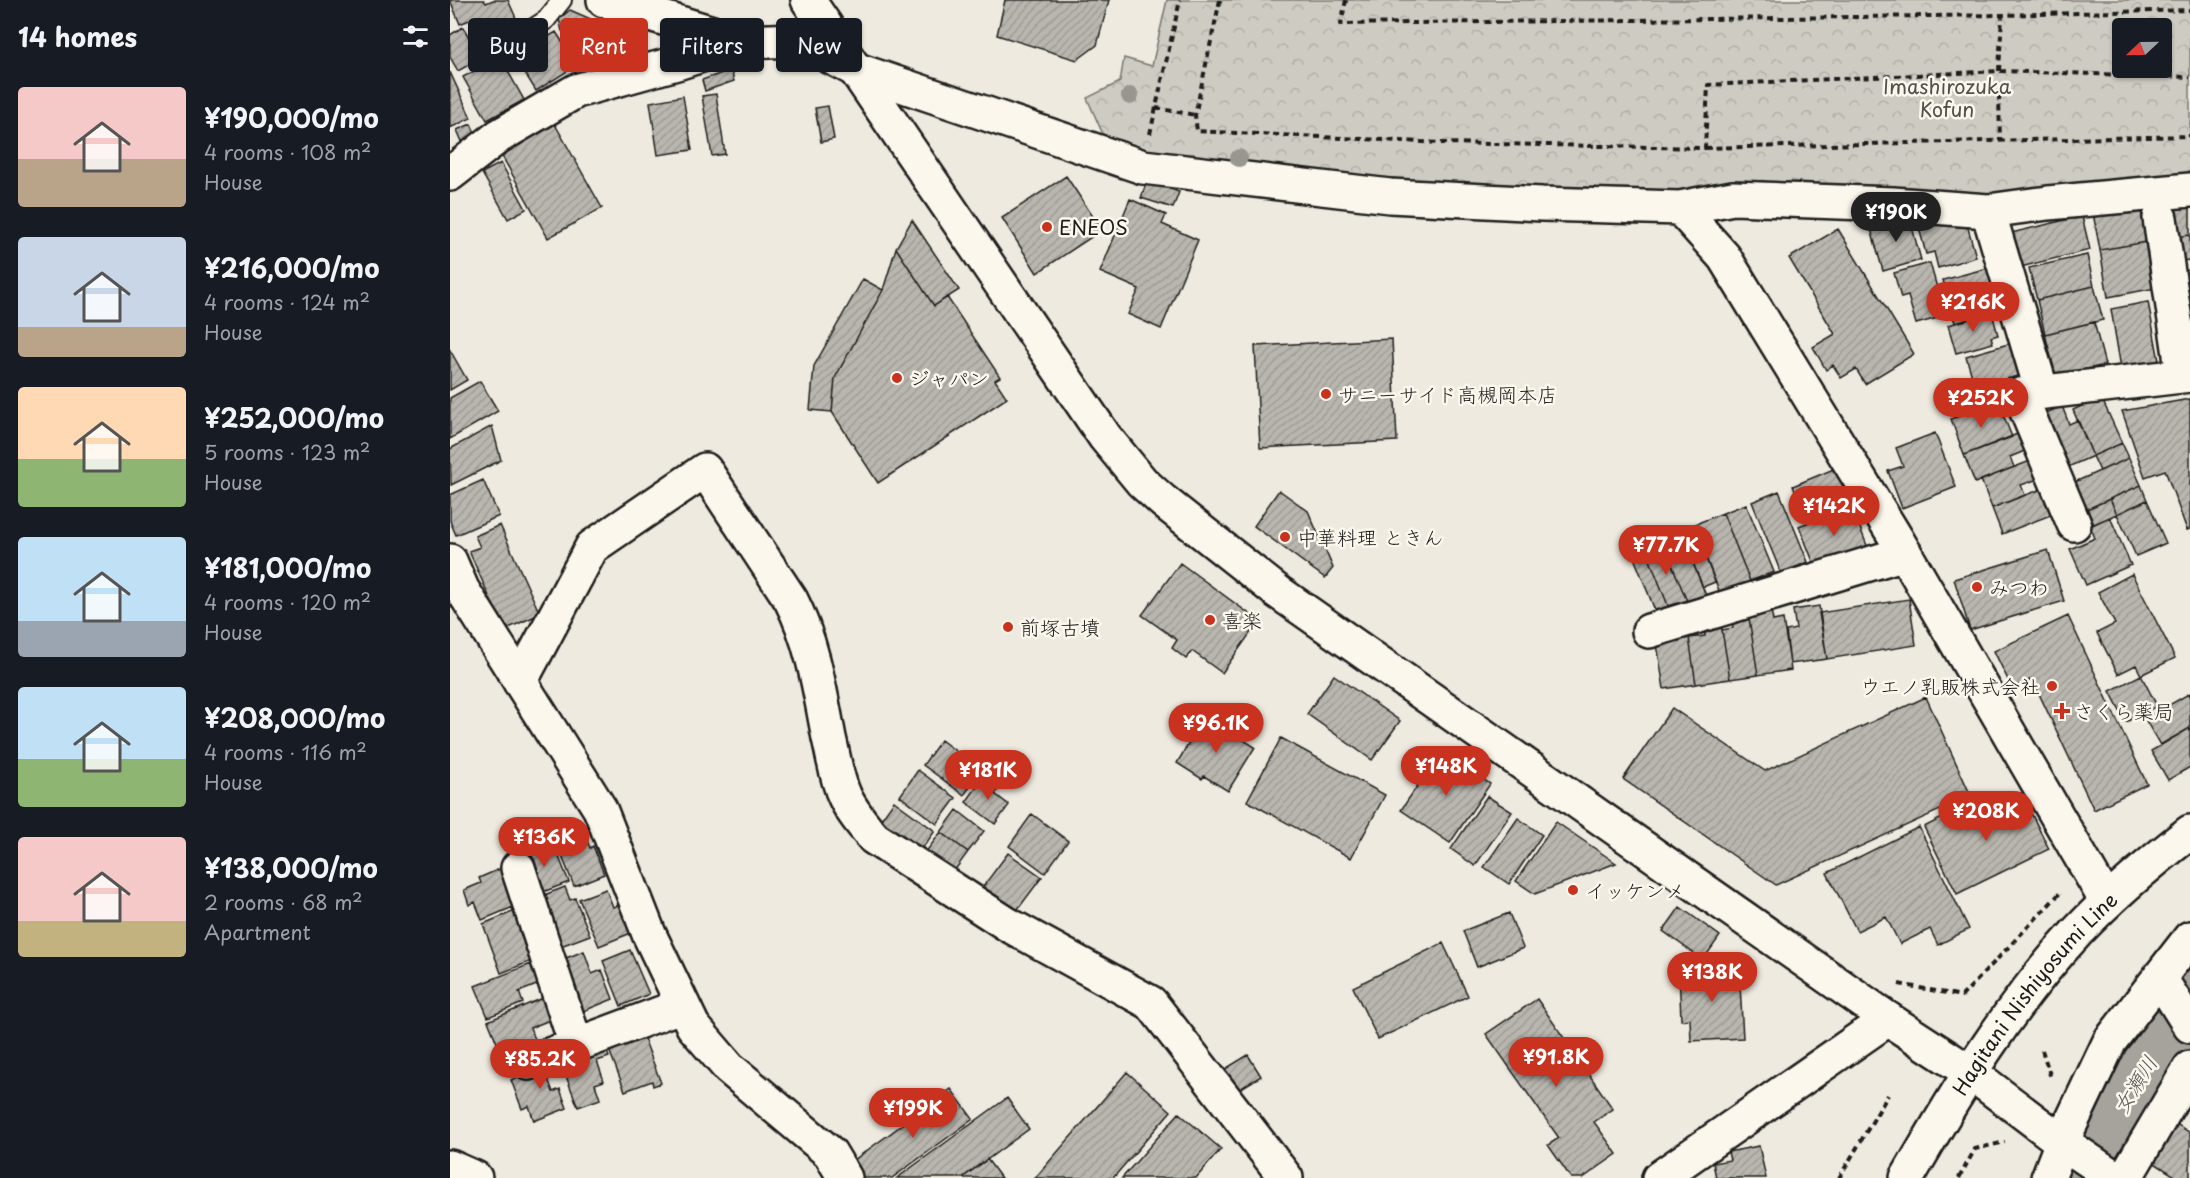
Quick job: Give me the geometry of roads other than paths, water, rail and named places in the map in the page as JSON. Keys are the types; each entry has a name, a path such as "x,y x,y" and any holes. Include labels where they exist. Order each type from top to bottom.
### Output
{"street":[{"path":"808,0 820,18"},
{"path":"616,2 666,18"},
{"path":"450,174 499,136 576,91 660,68"},
{"path":"856,72 1105,437 1142,482 1163,501 1278,592 1888,1019 1971,1073 2067,1145 2117,1177 2190,1068"},
{"path":"862,72 1143,167 1390,196 1680,208 1733,198 1893,204 1988,211 2190,190"},
{"path":"1680,208 1724,257 1905,553 2107,902"},
{"path":"1988,211 2042,392"},
{"path":"2074,524 2020,395 2187,375 2160,218"},
{"path":"520,682 592,547 705,470 791,600 800,618 813,656 835,772 844,796 858,819 874,838 1007,924 1150,1003 1286,1178"},
{"path":"1649,631 1905,553"},
{"path":"450,561 462,589 600,809 649,934 693,1026 729,1068 830,1153 845,1178"},
{"name":"Hagitani Nishiyosumi Line","path":"1907,1178 1971,1073 2026,992 2078,931 2107,902 2148,865 2190,832"},
{"path":"518,868 576,1045"},
{"path":"2048,1178 2067,1145 2110,1041 2190,938"},
{"path":"2160,978 2190,1026"},
{"path":"528,1063 683,1005"},
{"path":"1659,1178 1888,1019"},
{"path":"450,1167 475,1178"}],"lane":[{"path":"548,18 562,0"}],"waterway":[{"name":"女瀬川","path":"2082,1178 2107,1128 2190,992"}],"place":[{"name":"ENEOS","path":"1047,227"},
{"name":"ジャパン","path":"897,378"},
{"name":"サニーサイド高槻岡本店","path":"1326,394"},
{"name":"中華料理 ときん","path":"1285,537"},
{"name":"みつわ","path":"1977,587"},
{"name":"喜楽","path":"1210,620"},
{"name":"前塚古墳","path":"1008,627"},
{"name":"ウエノ乳販株式会社","path":"2052,686"},
{"name":"さくら薬局","path":"2062,711"},
{"name":"イッケンメ","path":"1573,890"}],"park label":[{"name":"Imashirozuka Kofun","path":"1947,98"}]}
